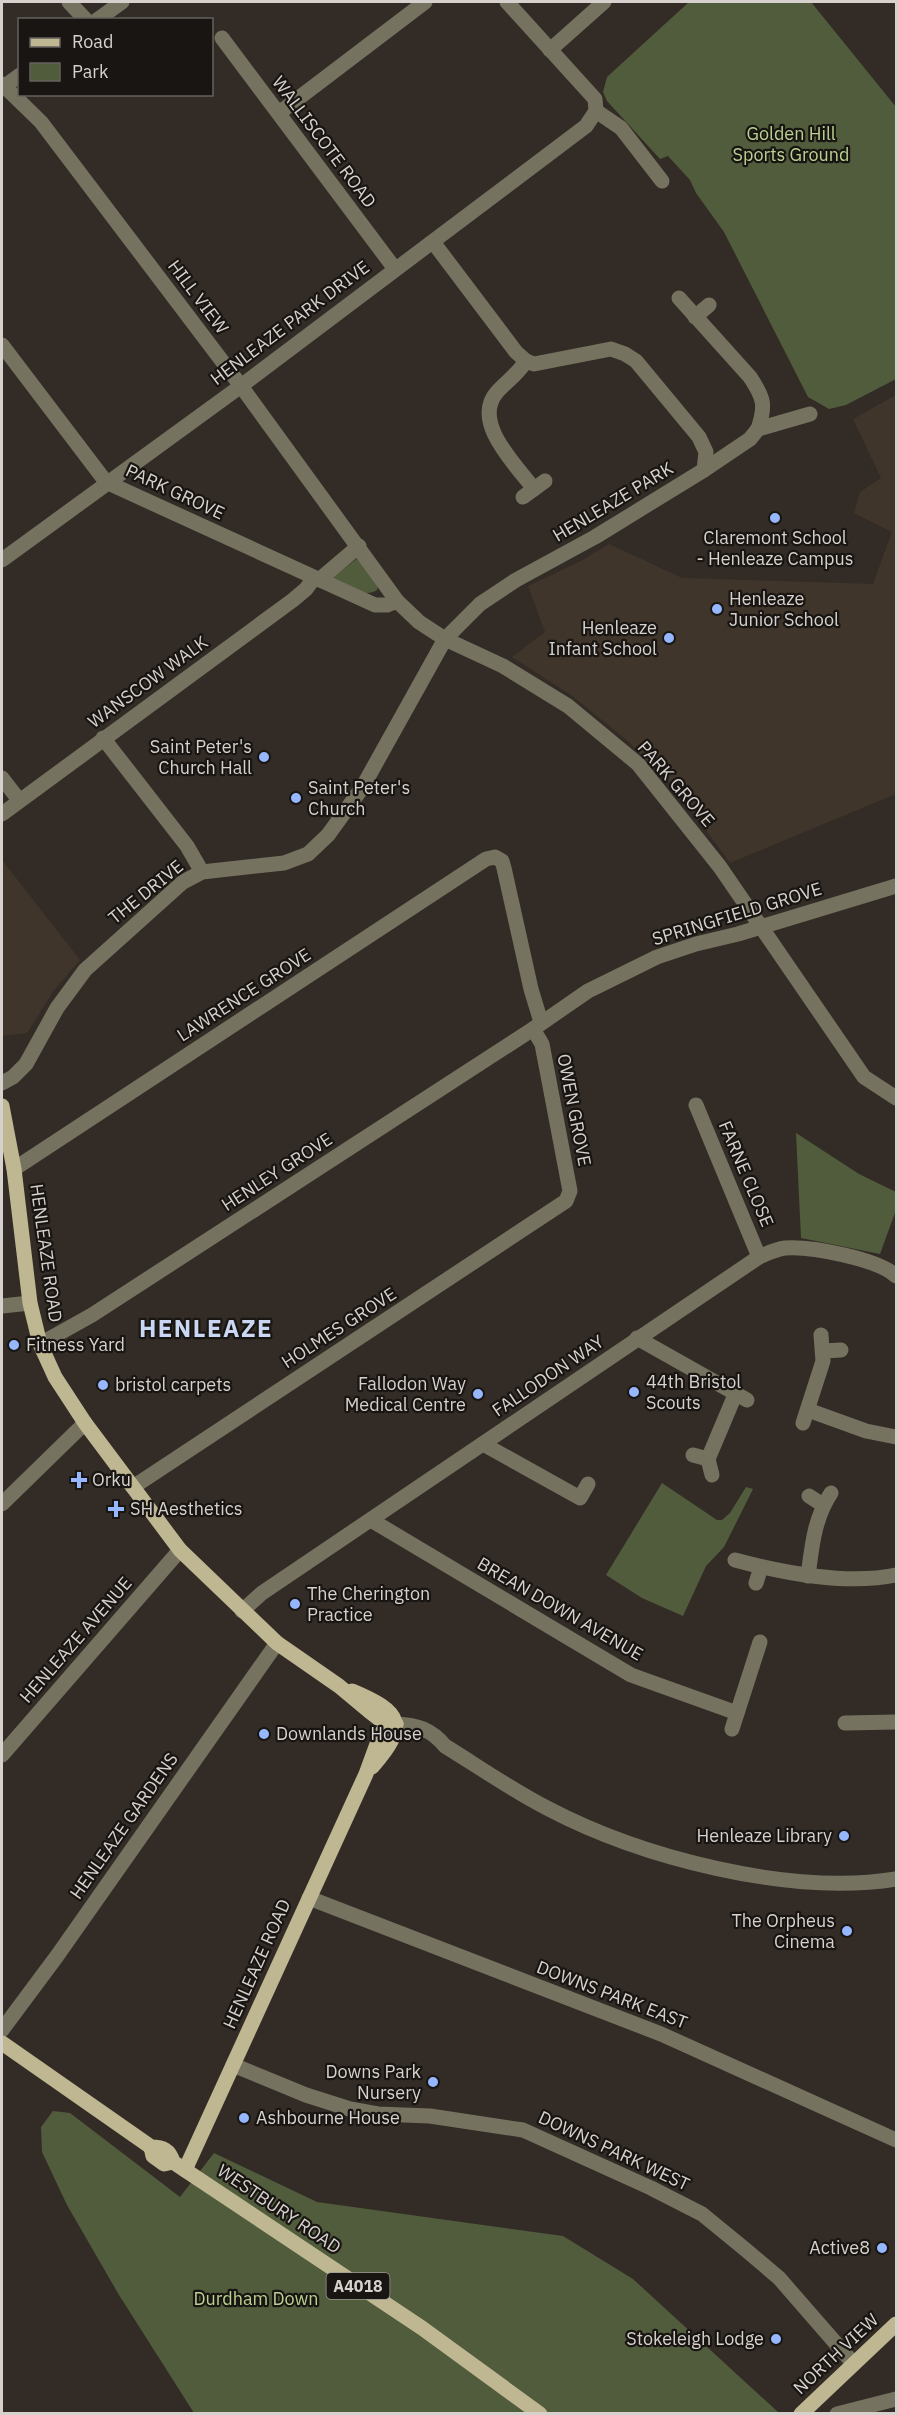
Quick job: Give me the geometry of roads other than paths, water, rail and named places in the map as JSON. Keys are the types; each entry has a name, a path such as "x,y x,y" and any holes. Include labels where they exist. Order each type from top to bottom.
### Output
{"main road":[{"name":"HENLEAZE ROAD","path":"2,1106 14,1169 30,1303 40,1344 55,1377 85,1423 180,1550 277,1643 339,1686 387,1708 396,1724 393,1740 366,1774 233,2065 179,2166"},
{"name":"WESTBURY ROAD","path":"2,2043 151,2147 153,2156 164,2164 179,2166 422,2328 540,2414"},
{"name":"NORTH VIEW","path":"801,2414 897,2324"}],"street":[{"path":"69,2 84,18"},
{"path":"100,18 122,2"},
{"path":"279,113 425,2"},
{"path":"507,2 595,99 596,111 621,128 662,181"},
{"path":"550,50 604,2"},
{"name":"WALLISCOTE ROAD","path":"222,38 395,269"},
{"path":"2,86 18,76"},
{"name":"HILL VIEW","path":"2,86 40,122 241,386 398,601"},
{"name":"HENLEAZE PARK DRIVE","path":"2,560 106,482 241,386 433,242 586,126 596,111"},
{"path":"433,242 516,352 526,361 534,364 611,349 625,354 646,373 699,437 706,452 704,470"},
{"path":"679,298 759,390 764,405 758,429"},
{"path":"695,317 709,304"},
{"name":"PARK GROVE","path":"2,345 106,482 375,605 387,605 398,601 419,622 444,639 502,666 568,706 638,764 720,867 864,1077 897,1098"},
{"path":"526,361 514,378 498,392 492,402 489,421 498,441 534,489"},
{"name":"HENLEAZE PARK","path":"444,639 480,604 704,470 750,439 758,429 810,414"},
{"path":"317,578 359,546"},
{"name":"WANSCOW WALK","path":"2,814 293,600 317,578"},
{"name":"THE DRIVE","path":"2,1083 13,1077 26,1064 57,1008 85,970 177,888 202,872 284,863 308,854 328,835 362,788 444,639"},
{"path":"103,738 187,846 202,872"},
{"path":"2,778 19,800"},
{"name":"OWEN GROVE","path":"495,857 502,861 504,868 531,989 570,1191 566,1201"},
{"name":"LAWRENCE GROVE","path":"14,1169 486,859 495,857"},
{"name":"SPRINGFIELD GROVE","path":"537,1025 588,991 622,972 696,944 897,886"},
{"name":"HENLEY GROVE","path":"40,1344 92,1315 537,1025"},
{"name":"FARNE CLOSE","path":"696,1105 759,1257"},
{"name":"HOLMES GROVE","path":"133,1487 566,1201"},
{"name":"FALLODON WAY","path":"242,1611 262,1593 759,1257 774,1251 798,1248 868,1261 889,1269 897,1276"},
{"path":"2,1306 30,1303"},
{"path":"637,1338 741,1398 700,1457 712,1475"},
{"path":"841,1350 822,1343 823,1360 806,1417 897,1437"},
{"path":"2,1504 85,1423"},
{"path":"483,1444 580,1498 588,1484"},
{"path":"808,1576 813,1532 827,1499 809,1496"},
{"name":"BREAN DOWN AVENUE","path":"371,1520 631,1675 737,1713"},
{"name":"HENLEAZE AVENUE","path":"2,1755 180,1550"},
{"path":"735,1560 808,1576 897,1575"},
{"path":"756,1583 761,1567"},
{"path":"732,1729 760,1642"},
{"name":"HENLEAZE GARDENS","path":"2,2030 57,1956 277,1643"},
{"path":"845,1723 897,1722"},
{"path":"396,1724 417,1725 440,1739 445,1746 546,1808 640,1848 738,1873 797,1880 853,1883 897,1879"},
{"name":"DOWNS PARK EAST","path":"309,1898 662,2034 897,2140"},
{"name":"DOWNS PARK WEST","path":"233,2065 306,2095 350,2109 378,2114 430,2116 523,2130 651,2187 702,2214 779,2278 854,2363"},
{"path":"837,2414 897,2400"}],"place":[{"name":"Claremont School - Henleaze Campus","path":"775,518"},
{"name":"Henleaze Junior School","path":"717,609"},
{"name":"Henleaze Infant School","path":"669,638"},
{"name":"Saint Peter's Church Hall","path":"264,757"},
{"name":"Saint Peter's Church","path":"296,798"},
{"name":"Fitness Yard","path":"14,1345"},
{"name":"bristol carpets","path":"103,1385"},
{"name":"44th Bristol Scouts","path":"634,1392"},
{"name":"Fallodon Way Medical Centre","path":"478,1394"},
{"name":"Orku","path":"79,1480"},
{"name":"SH Aesthetics","path":"116,1509"},
{"name":"The Cherington Practice","path":"295,1604"},
{"name":"Downlands House","path":"264,1734"},
{"name":"Henleaze Library","path":"844,1836"},
{"name":"The Orpheus Cinema","path":"847,1931"},
{"name":"Downs Park Nursery","path":"433,2082"},
{"name":"Ashbourne House","path":"244,2118"},
{"name":"Active8","path":"882,2248"},
{"name":"Stokeleigh Lodge","path":"776,2339"}],"district":[{"name":"HENLEAZE","path":"206,1329"}],"park label":[{"name":"Golden Hill Sports Ground","path":"791,144"},
{"name":"Durdham Down","path":"256,2299"}]}
